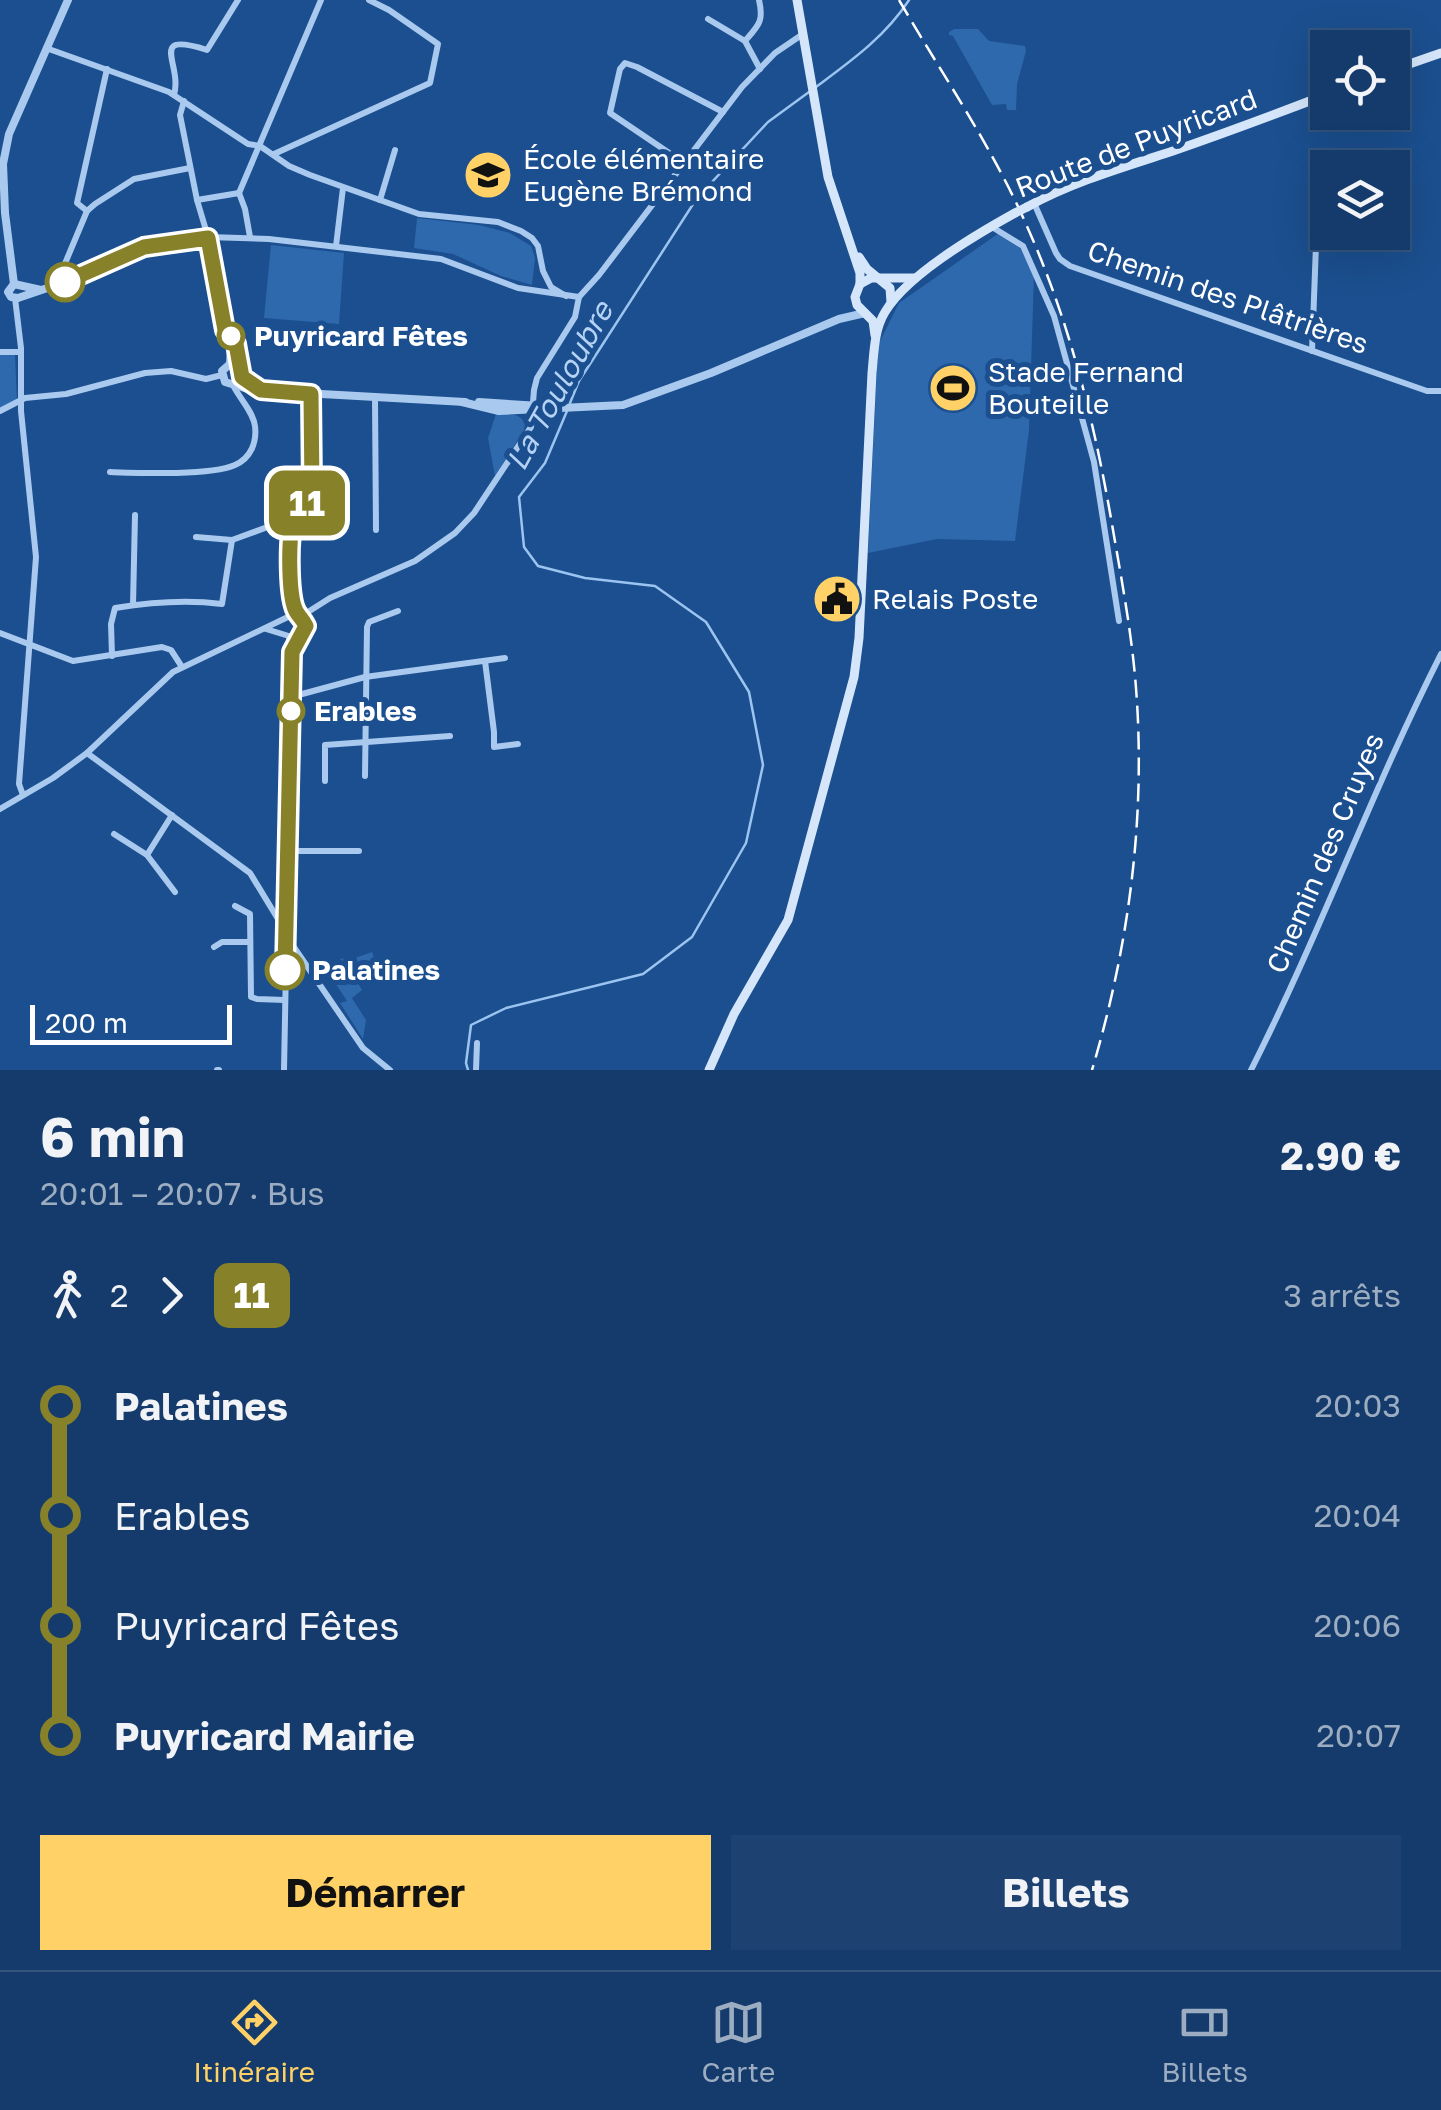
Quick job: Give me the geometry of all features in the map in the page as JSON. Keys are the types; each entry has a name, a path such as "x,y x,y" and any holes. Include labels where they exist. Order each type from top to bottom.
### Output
{"main road":[{"path":"797,0 832,195 860,260 892,296 876,338"},
{"path":"1410,64 1441,53"},
{"name":"Route de Puyricard","path":"888,308 916,279 1030,205 1128,165 1310,101"},
{"path":"710,1070 734,1014 788,920 854,677 876,338 873,321 857,305 860,273 851,242"},
{"path":"860,284 871,278 900,283 916,279"},
{"path":"866,314 880,314 888,308"}],"street":[{"path":"22,795 19,784 36,557 21,352 4,213 3,164 9,134 68,0"},
{"path":"174,95 171,55 176,44 207,50 238,0"},
{"path":"250,237 246,209 239,194 321,0"},
{"path":"274,154 430,83 438,44 369,0"},
{"path":"746,41 762,15 759,0"},
{"path":"708,19 746,41 760,69"},
{"path":"0,809 53,778 87,752 182,667 311,612 330,598 415,561 455,533 487,496 525,437 538,378 576,316 578,298 742,87 775,53 804,34"},
{"path":"46,48 174,95 248,144 260,146 289,166 343,188 419,214 498,222 521,231 538,246 551,287 566,296"},
{"path":"684,163 610,114 620,69 625,63 636,67 723,112"},
{"path":"88,212 77,202 107,70"},
{"path":"184,102 180,115 190,168 225,330 232,346 230,364 222,375 225,382 238,379"},
{"path":"380,200 394,150"},
{"path":"56,285 95,204 134,178 190,168"},
{"path":"336,246 343,188"},
{"path":"197,200 239,194"},
{"name":"Chemin des Plâtrières","path":"1030,205 1060,260 1070,266 1427,391 1441,391"},
{"path":"992,227 1023,246 1054,316 1094,462 1119,621"},
{"path":"11,291 41,290 144,247 250,237 441,259 518,288 578,298"},
{"path":"1312,351 1316,250"},
{"path":"839,319 855,297"},
{"path":"225,330 236,344 240,387 462,402 500,411 624,405 839,319 866,314"},
{"path":"0,352 21,352"},
{"path":"110,472 208,470 235,465 249,456 255,424 238,379 239,367 230,364"},
{"path":"0,412 25,398 66,394 145,373 171,371 206,379 222,375"},
{"path":"266,628 291,636 306,630 296,618 293,604 290,535 312,490 311,394"},
{"path":"375,398 376,530"},
{"path":"133,605 135,515"},
{"path":"196,537 232,540 294,521"},
{"path":"112,656 114,608 190,600 222,604 232,540"},
{"path":"365,776 369,622 398,610"},
{"path":"284,1070 292,652 291,636 283,627 296,618"},
{"path":"0,633 73,661 162,647 171,650 182,667"},
{"name":"Chemin des Cruyes","path":"1251,1070 1325,914 1403,728 1441,654"},
{"path":"291,698 365,676 505,658"},
{"path":"485,661 494,747 518,744"},
{"path":"324,781 325,744 450,736"},
{"path":"87,752 250,874 286,924"},
{"path":"147,854 172,815"},
{"path":"114,834 147,854 175,892"},
{"path":"288,850 359,851"},
{"path":"235,906 250,914 251,996 285,1000"},
{"path":"286,936 363,1048 390,1070"},
{"path":"214,946 222,942 250,942"},
{"path":"476,1070 477,1042"}],"shaded area":[{"path":"954,29 978,29 989,41 1025,46 1016,110 1007,110 1006,104 992,105 949,35"},
{"path":"417,218 510,233 531,246 535,258 532,285 453,254 414,248"},
{"name":"Stade Fernand Bouteille","path":"999,233 1018,244 1034,275 1029,430 1015,541 937,539 868,553 878,345 899,303"},
{"path":"271,245 344,253 339,324 264,318"},
{"path":"0,355 15,355 17,403 0,408"},
{"path":"496,414 516,415 525,423 495,476 488,438"},
{"path":"372,952 377,966 353,975 362,990 352,998 366,1020 363,1039 340,1003 347,1001 324,966"}],"waterway":[{"name":"La Touloubre","path":"816,87 878,37 909,0"},
{"name":"La Touloubre","path":"570,403 579,381 697,198 768,122 809,92"},
{"name":"La Touloubre","path":"468,1070 471,1025 506,1008 643,974 692,937 746,843 763,765 749,692 706,622 655,586 585,578 538,566 524,547 519,497 545,463 567,411"}],"railway":[{"path":"899,0 997,166 1042,261 1079,374 1106,490 1134,668 1139,785 1125,929 1092,1070"}],"bus line":[{"name":"11","path":"65,282 144,247 208,238 225,330 236,344 242,377 261,390 311,394 312,490 290,535 293,604 306,626 292,652 285,970"}],"place":[{"name":"École élémentaire Eugène Brémond","path":"488,175"},
{"name":"Puyricard Fêtes","path":"231,336"},
{"name":"Stade Fernand Bouteille","path":"953,388"},
{"name":"Relais Poste","path":"837,599"},
{"name":"Erables","path":"291,711"},
{"name":"Palatines","path":"285,970"}]}
